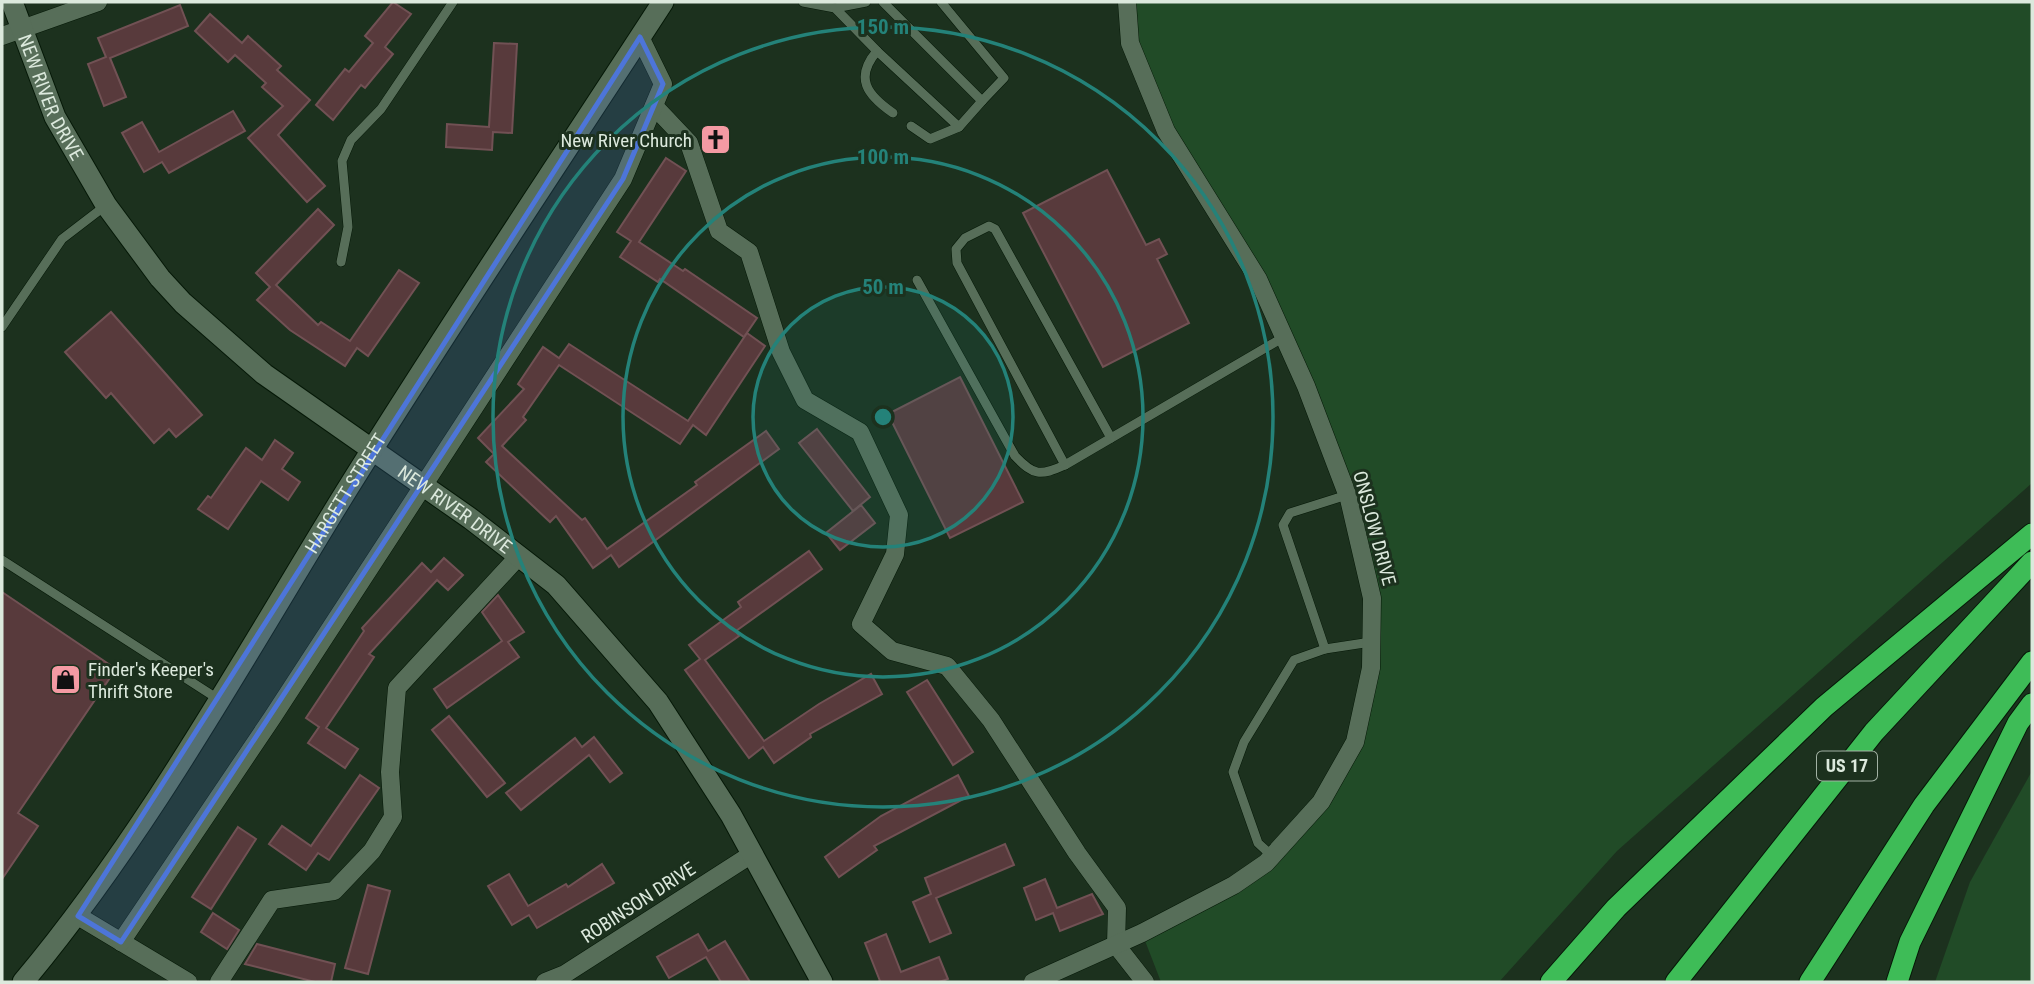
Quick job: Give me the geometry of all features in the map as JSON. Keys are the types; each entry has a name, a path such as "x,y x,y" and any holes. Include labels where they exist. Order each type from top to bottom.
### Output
{"highway":[{"path":"1551,982 1616,908 1824,707 2032,534"},
{"name":"US 17","path":"1676,982 1874,732 2032,562"},
{"path":"1810,982 1924,805 2032,662"},
{"path":"1897,982 1910,942 2018,723 2032,704"}],"street":[{"name":"NEW RIVER DRIVE","path":"12,2 11,33 55,117 106,205 160,278 183,303 261,371 555,584 659,702 731,815 822,982"},
{"path":"11,33 98,2"},
{"name":"HARGETT STREET","path":"23,982 78,916 218,699 371,452 663,2"},
{"name":"ONSLOW DRIVE","path":"1033,982 1116,945 1234,884 1272,856 1321,802 1355,742 1371,668 1372,597 1348,495 1258,279 1166,131 1130,43 1127,2"},
{"path":"121,942 272,718 421,485 623,179 663,84 640,37"},
{"path":"654,106 689,143 719,231 748,252 781,352 805,400 860,432 899,515 895,554 862,624 892,651 947,666 982,709 1077,853 1117,908 1116,945 1146,982"},
{"path":"219,982 272,900 334,891 372,851 393,817 390,772 397,688 519,556"},
{"name":"ROBINSON DRIVE","path":"545,982 565,974 752,854"},
{"path":"78,916 188,982"}],"lane":[{"path":"341,262 348,227 342,161 346,151 351,140 381,109 453,2"},
{"path":"803,2 835,8 866,2"},
{"path":"883,2 982,101"},
{"path":"911,126 930,139 959,127 1004,78 942,2"},
{"path":"835,8 959,127"},
{"path":"877,51 865,65 864,77 875,101 893,113"},
{"path":"2,327 62,239 106,205"},
{"path":"1065,465 957,262 956,249 978,229 989,226 995,229 1111,438"},
{"path":"917,281 1015,456 1028,470 1038,473 1065,465 1284,337"},
{"path":"1325,649 1283,525 1290,513 1348,495"},
{"path":"2,560 218,699"},
{"path":"1272,856 1258,842 1233,772 1244,742 1294,660 1325,649 1371,642"}],"highlighted area":[{"path":"640,37 663,84 623,179 121,942 78,916"}],"green space":[{"path":"1127,2 2032,2 2032,483 1617,851 1499,982 1161,982 1142,933 1266,863 1355,742 1372,598 1349,499 1258,279 1166,131 1130,43"},
{"path":"2032,771 2032,982 1935,982 1970,882"}],"building":[{"path":"393,2 411,14 385,47 393,54 365,88 361,85 333,120 316,105 345,69 349,72 373,43 365,36"},
{"path":"180,5 188,26 110,58 126,97 104,106 88,64 106,57 98,38"},
{"path":"210,14 242,43 248,36 281,66 277,70 310,100 278,135 325,186 307,202 248,138 283,106 262,87 266,83 235,55 228,62 195,31"},
{"path":"494,43 517,44 512,133 493,132 492,150 446,147 447,124 489,127"},
{"path":"233,111 245,131 169,173 162,162 144,172 122,133 142,122 159,152"},
{"path":"666,158 686,171 639,242 683,271 685,269 757,318 744,337 660,279 658,282 620,257 631,241 617,232"},
{"path":"1107,170 1146,245 1159,239 1167,254 1157,259 1189,323 1103,367 1023,213"},
{"path":"318,209 334,225 276,285 318,325 321,322 350,341 399,270 419,283 368,356 357,348 345,366 290,330 257,300 270,287 256,273"},
{"path":"111,312 202,415 176,437 169,429 154,443 111,393 106,398 65,352"},
{"path":"747,333 765,346 706,435 693,425 680,444 559,365 523,417 526,420 502,446 582,520 585,518 607,549 697,485 695,482 766,431 779,449 619,567 611,555 593,568 556,516 550,522 486,462 494,454 478,438 524,389 518,384 543,347 559,358 569,344 688,421"},
{"path":"960,377 1023,502 950,538 888,414"},
{"path":"817,429 870,497 853,511 799,443"},
{"path":"275,440 293,453 282,469 300,482 288,500 261,481 228,529 198,509 208,496 211,498 246,448 262,460"},
{"path":"861,505 875,523 840,550 826,533"},
{"path":"809,551 822,569 736,631 739,636 705,660 764,741 819,704 871,674 882,694 810,734 811,737 774,763 763,747 749,758 685,670 700,659 689,645 741,607 738,602"},
{"path":"444,558 463,575 448,590 437,580 369,654 374,657 326,728 358,749 345,768 308,743 319,727 306,718 364,631 362,628 422,563 431,572"},
{"path":"2,592 116,669 18,813 38,826 2,879"},
{"path":"498,595 524,632 508,642 519,657 447,708 434,689 502,641 482,612"},
{"path":"927,680 973,752 953,765 907,692"},
{"path":"449,716 505,783 487,797 432,730"},
{"path":"594,737 622,773 610,782 589,755 521,810 506,793 575,738 582,747"},
{"path":"360,775 379,788 329,860 318,853 306,870 269,844 282,826 311,846"},
{"path":"958,775 969,796 874,846 877,850 839,877 825,857 881,816"},
{"path":"238,827 256,839 211,909 192,897"},
{"path":"1005,844 1014,865 936,898 951,933 930,942 913,902 931,894 925,878"},
{"path":"602,864 614,883 537,928 529,915 512,925 488,886 509,874 528,906 566,884 568,887"},
{"path":"1045,879 1057,908 1092,894 1103,914 1060,931 1053,913 1036,920 1024,888"},
{"path":"368,885 390,891 368,974 345,968"},
{"path":"213,913 239,930 227,949 201,932"},
{"path":"698,934 708,951 725,941 750,982 721,982 706,957 669,978 657,957"},
{"path":"886,934 901,972 939,957 948,979 939,982 878,982 880,981 865,943"},
{"path":"257,944 335,964 331,982 315,982 245,964"}],"place":[{"name":"New River Church","path":"715,140"},
{"name":"Finder's Keeper's Thrift Store","path":"65,680"}]}
